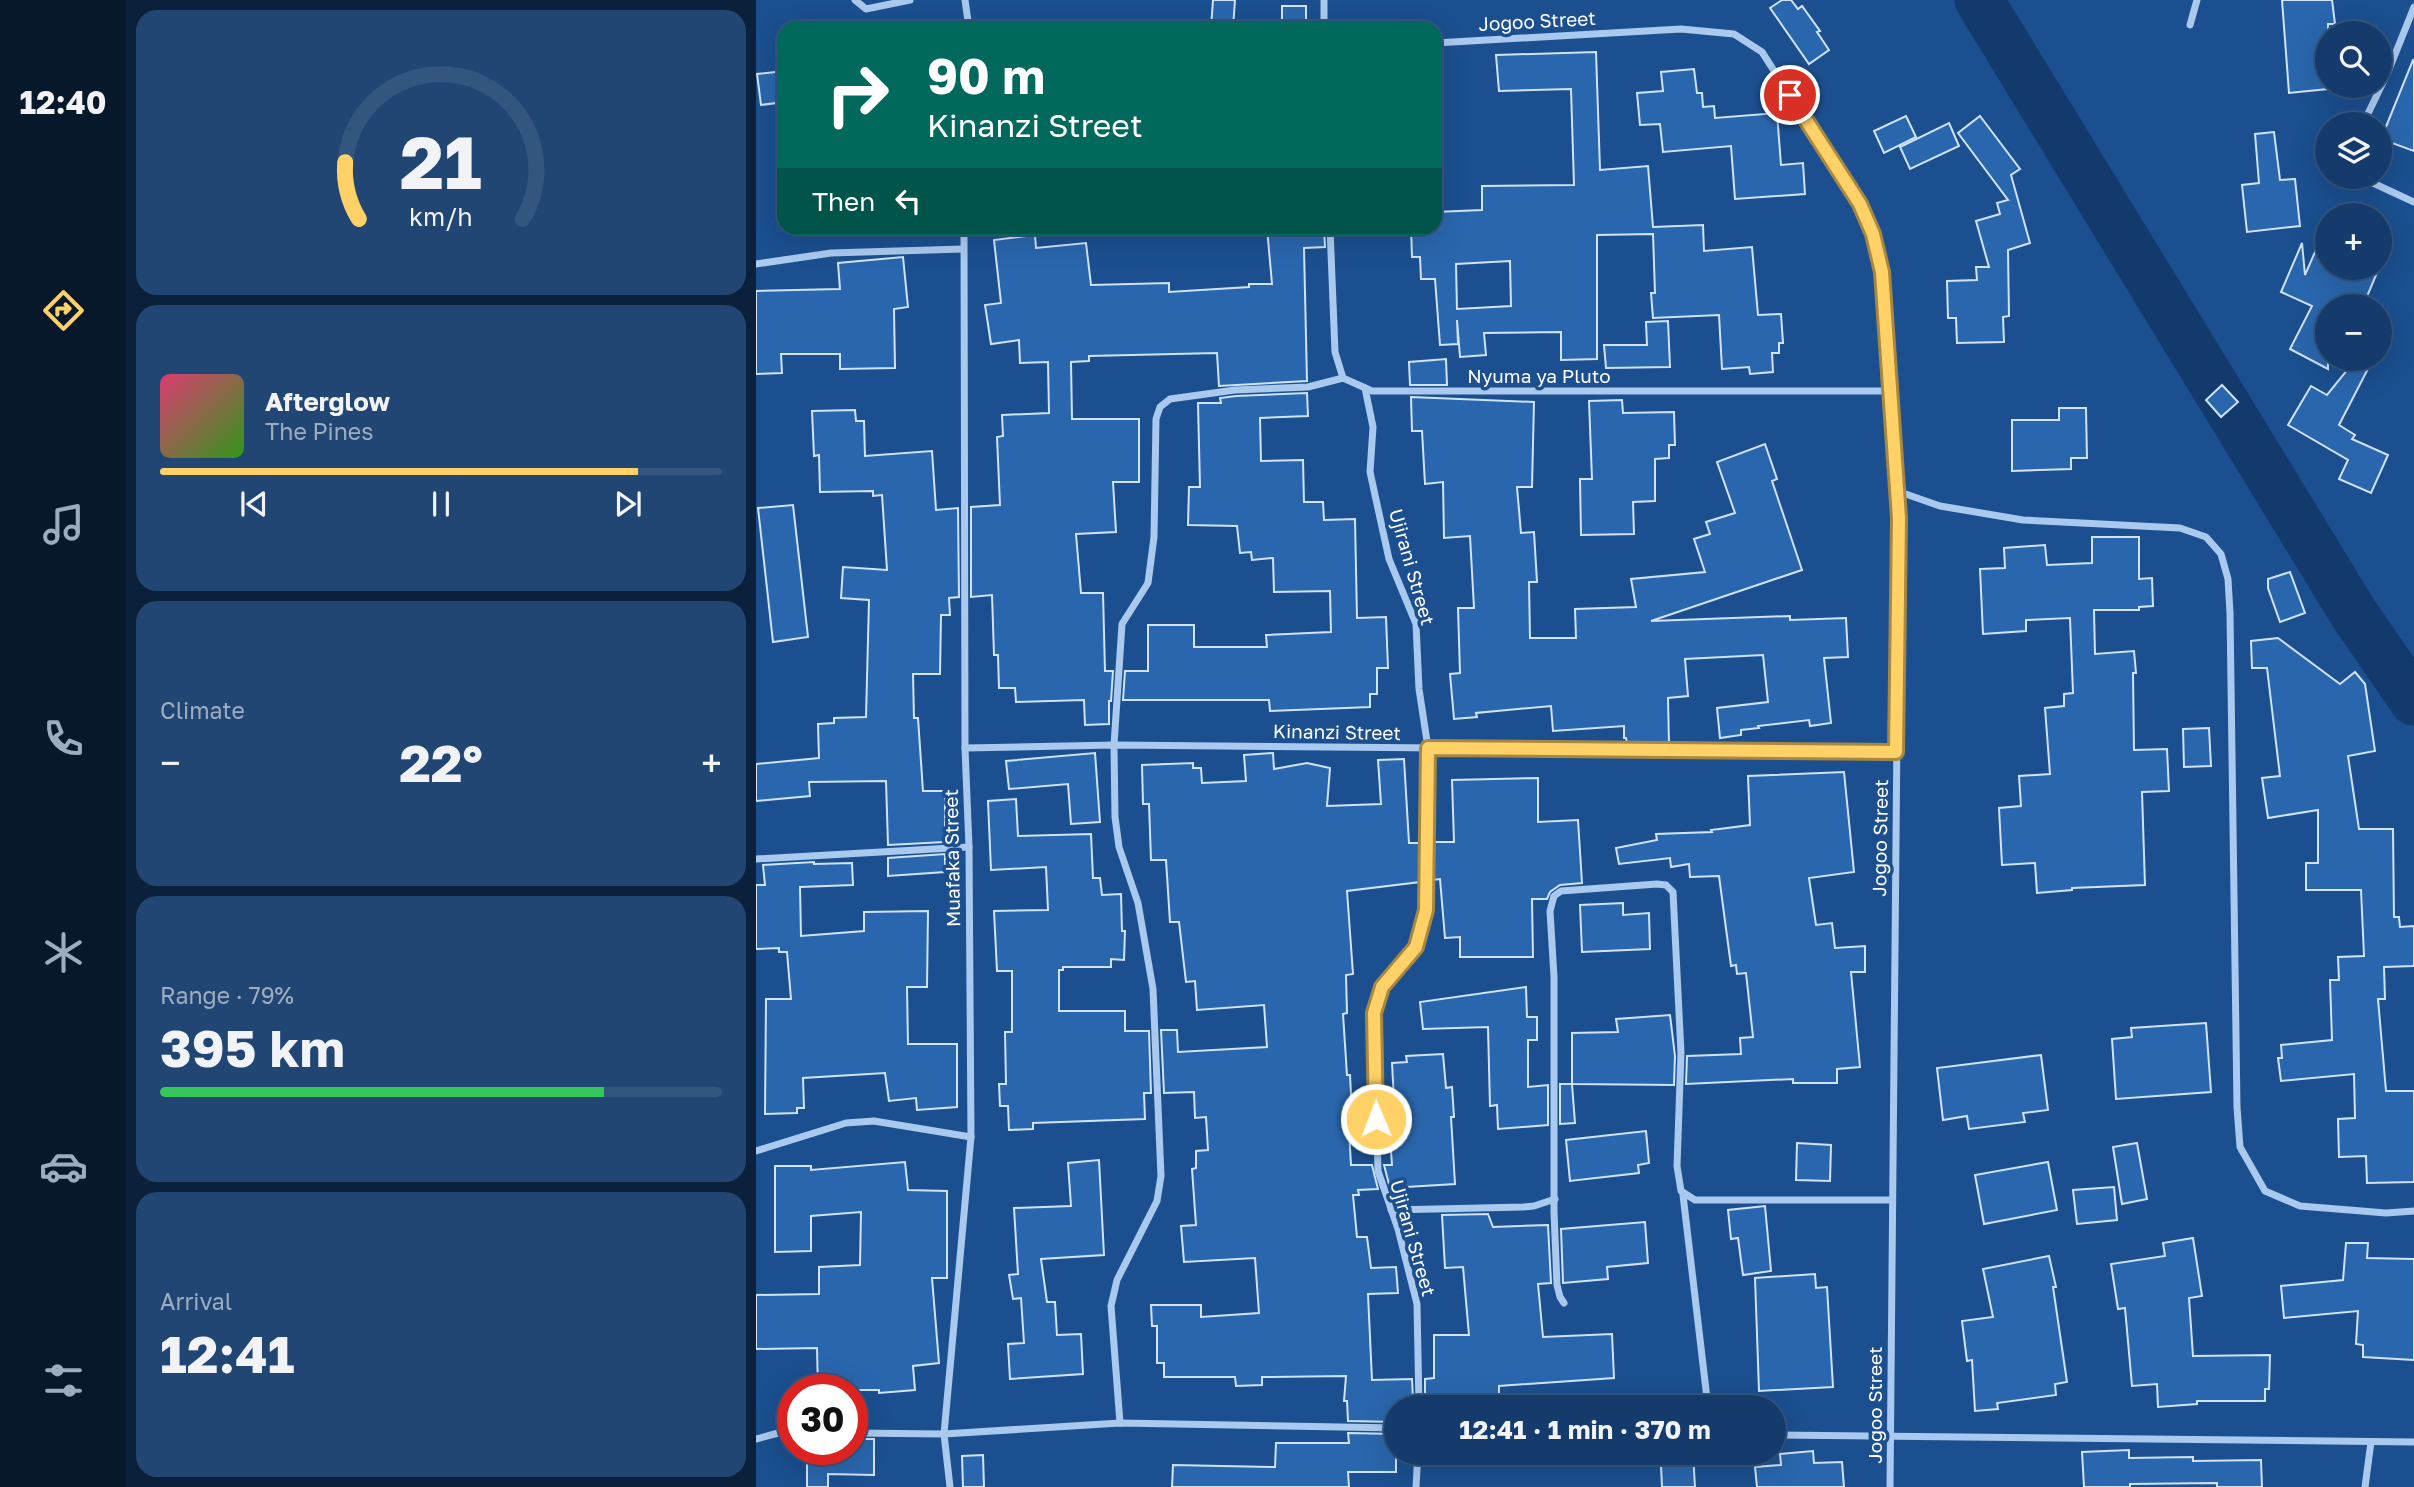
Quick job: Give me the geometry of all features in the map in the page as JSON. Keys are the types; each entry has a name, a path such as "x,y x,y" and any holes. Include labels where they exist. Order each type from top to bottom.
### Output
{"street":[{"path":"855,0 866,9 909,0"},
{"path":"965,0 968,21"},
{"path":"1324,0 1324,21"},
{"path":"2190,25 2197,0"},
{"path":"2369,112 2414,7"},
{"name":"Jogoo Street","path":"1442,43 1681,29 1734,34 1762,52 1860,204 1873,234 1882,272 1897,491 1890,1487"},
{"path":"2386,189 2414,202"},
{"name":"Muafaka Street","path":"950,1487 944,1434 971,1137 969,847 965,748 964,235"},
{"path":"1120,1423 1111,1306 1116,1280 1157,1201 1161,1176 1153,989 1138,903 1119,847 1115,817 1114,745 1122,624 1149,583 1154,537 1156,419 1160,407 1170,400 1235,390 1308,387 1343,378 1335,352 1330,235"},
{"path":"756,264 831,253 964,249"},
{"name":"Nyuma ya Pluto","path":"1343,378 1372,391 1891,391"},
{"name":"Ujirani Street","path":"1365,388 1373,427 1370,472 1389,559 1416,624 1419,689 1428,748 1426,910 1416,947 1382,987 1374,1013 1377,1171 1391,1210 1417,1304 1419,1395"},
{"path":"1897,491 1940,506 2024,520 2180,528 2206,537 2215,545 2221,554 2228,579 2230,613 2237,1107 2240,1147 2265,1191 2300,1206 2386,1213 2414,1211"},
{"name":"Kinanzi Street","path":"965,748 1114,745 1896,752"},
{"path":"756,859 969,847"},
{"path":"1564,1303 1557,1285 1552,902 1554,896 1561,891 1571,889 1657,884 1669,887 1675,900 1681,1054 1677,1166 1683,1195 1707,1395"},
{"path":"756,1151 846,1123 874,1121 971,1137"},
{"path":"1683,1195 1695,1200 1892,1200"},
{"path":"1391,1210 1523,1207 1555,1199"},
{"path":"868,1433 944,1434 1120,1423 1384,1428"},
{"path":"756,1439 777,1433"},
{"path":"1786,1435 2414,1442"},
{"path":"2365,1487 2371,1442"},
{"path":"1416,1487 1417,1465"}],"building":[{"path":"1213,0 1235,0 1234,21 1212,21"},
{"path":"1782,0 1791,0 1798,9 1802,6 1820,31 1817,32 1829,50 1809,64 1770,8"},
{"path":"2282,0 2332,0 2335,21 2315,21 2315,90 2289,93"},
{"path":"1282,6 1306,6 1306,21 1282,21"},
{"path":"1596,52 1600,170 1648,166 1653,227 1703,225 1704,251 1752,247 1758,315 1781,314 1783,343 1779,343 1779,353 1772,353 1773,372 1750,374 1749,367 1722,369 1719,315 1653,318 1653,234 1597,235 1597,359 1561,360 1561,332 1484,333 1486,355 1460,357 1457,320 1458,344 1440,345 1435,279 1421,279 1420,257 1412,257 1411,235 1442,235 1442,212 1482,210 1482,186 1574,185 1571,89 1499,91 1496,55","holes":["1510,261 1511,306 1457,309 1456,264"]},
{"path":"2414,60 2414,151 2392,143 2392,112"},
{"path":"1694,69 1697,93 1702,93 1703,107 1714,106 1715,118 1777,113 1781,165 1803,163 1805,194 1735,199 1731,146 1663,152 1660,124 1640,125 1637,93 1663,91 1661,72"},
{"path":"777,72 777,103 761,105 757,74"},
{"path":"1906,116 1916,137 1884,153 1874,131"},
{"path":"1980,116 2020,169 2011,175 2030,243 2008,250 2009,316 2003,317 2004,342 1957,343 1956,318 1948,318 1947,281 1977,280 1976,267 1989,267 1976,221 2000,214 1997,203 2008,200 1958,133"},
{"path":"1949,123 1959,146 1910,169 1900,147"},
{"path":"2274,132 2280,180 2295,179 2300,226 2247,232 2242,185 2259,183 2255,134"},
{"path":"1035,235 1036,248 1086,243 1091,285 1169,283 1169,292 1272,284 1268,235 1324,235 1325,247 1304,248 1307,381 1219,386 1217,353 1089,356 1089,361 1071,362 1072,419 1139,419 1139,482 1113,482 1116,532 1076,534 1081,593 1103,593 1105,671 1113,671 1109,724 1085,725 1084,700 1016,702 1015,688 999,688 998,655 994,655 992,595 971,597 971,507 1000,505 997,437 1003,436 1002,415 1049,413 1048,362 1020,363 1019,340 991,344 985,305 1001,303 994,240"},
{"path":"2302,243 2305,275 2315,252 2315,280 2374,280 2368,294 2315,294 2315,362 2290,349 2312,306 2281,292"},
{"path":"903,257 908,307 894,309 895,368 840,369 840,354 781,354 782,373 756,374 756,291 840,289 838,263"},
{"path":"1668,321 1670,367 1606,368 1604,345 1647,345 1646,322"},
{"path":"1446,359 1447,385 1410,385 1409,362"},
{"path":"2346,371 2367,371 2339,425 2355,435 2352,439 2388,455 2371,493 2339,479 2348,460 2288,425 2311,386 2327,395"},
{"path":"2222,385 2238,402 2221,417 2206,400"},
{"path":"1307,393 1308,416 1260,418 1261,461 1303,460 1304,502 1323,502 1324,520 1355,519 1357,618 1386,617 1388,668 1377,668 1377,694 1370,694 1370,707 1270,711 1269,700 1123,700 1125,671 1148,671 1148,625 1194,625 1194,647 1267,647 1266,635 1331,632 1330,591 1274,592 1273,558 1252,560 1251,552 1240,553 1237,526 1188,525 1189,487 1200,487 1198,403 1221,403 1220,398 1236,396"},
{"path":"1411,397 1534,402 1532,487 1517,487 1521,533 1534,532 1537,582 1529,582 1530,638 1576,638 1575,609 1636,607 1631,579 1705,572 1694,539 1710,534 1706,522 1735,513 1717,462 1765,444 1777,479 1772,481 1802,570 1651,621 1790,616 1790,620 1846,618 1848,657 1824,658 1831,723 1810,726 1809,720 1758,726 1759,728 1741,730 1741,735 1720,738 1717,708 1768,702 1763,655 1685,659 1688,696 1668,698 1669,743 1627,743 1624,726 1553,731 1551,706 1476,713 1477,717 1454,719 1450,674 1460,673 1458,608 1474,608 1470,536 1444,538 1443,482 1425,484 1422,431 1412,431"},
{"path":"1622,400 1623,413 1674,412 1675,445 1669,445 1669,458 1655,459 1655,501 1633,502 1634,534 1581,535 1580,479 1592,479 1589,401"},
{"path":"2059,408 2086,408 2087,458 2071,458 2071,469 2012,471 2012,420 2059,420"},
{"path":"855,410 856,421 864,421 865,456 932,451 936,510 958,508 959,597 949,598 950,615 941,615 940,674 913,674 914,718 918,718 923,791 945,791 945,842 888,845 886,781 809,782 810,796 756,801 756,764 819,758 818,724 834,723 834,718 866,717 869,600 841,598 843,567 887,570 882,495 873,496 873,491 820,492 819,455 814,456 812,411"},
{"path":"793,505 808,637 773,642 758,508"},
{"path":"2092,537 2139,537 2139,579 2152,578 2153,606 2139,607 2139,610 2094,610 2095,654 2134,651 2134,750 2167,749 2169,791 2142,792 2145,885 2072,888 2037,893 2035,863 2002,865 1999,808 2021,806 2019,776 2050,774 2045,708 2064,706 2064,694 2073,693 2070,618 2026,620 2026,631 1983,634 1980,569 2005,568 2004,548 2045,545 2047,565 2092,563"},
{"path":"2290,572 2305,613 2280,622 2268,588 2268,579"},
{"path":"2278,638 2340,684 2355,672 2365,684 2375,751 2348,756 2359,829 2393,829 2394,917 2399,917 2400,927 2414,926 2414,966 2384,967 2385,999 2378,999 2386,1091 2414,1091 2414,1182 2367,1183 2366,1156 2339,1157 2338,1119 2355,1118 2354,1074 2281,1081 2278,1058 2282,1058 2281,1045 2332,1040 2330,980 2339,980 2338,957 2364,956 2361,890 2306,890 2306,863 2318,863 2318,810 2268,818 2262,778 2280,776 2267,668 2252,668 2251,641"},
{"path":"2209,728 2211,766 2184,767 2183,729"},
{"path":"1095,753 1100,822 1071,824 1068,784 1009,789 1006,761"},
{"path":"1273,753 1274,769 1307,763 1330,768 1327,806 1381,804 1378,760 1404,759 1409,843 1421,843 1420,882 1347,891 1353,974 1346,975 1347,1013 1343,1014 1347,1075 1350,1075 1352,1114 1348,1114 1351,1165 1372,1165 1378,1189 1358,1190 1359,1195 1353,1195 1357,1237 1367,1237 1371,1268 1396,1267 1398,1293 1368,1294 1372,1380 1412,1379 1413,1395 1384,1395 1384,1422 1348,1421 1347,1401 1344,1401 1346,1376 1262,1377 1262,1385 1236,1386 1235,1377 1164,1377 1164,1363 1157,1363 1157,1326 1152,1326 1151,1305 1201,1305 1201,1317 1259,1313 1255,1258 1184,1262 1181,1226 1196,1225 1192,1169 1196,1168 1196,1151 1208,1150 1206,1117 1195,1118 1194,1092 1164,1093 1161,1030 1177,1030 1178,1052 1267,1047 1264,1005 1197,1010 1195,981 1186,982 1179,922 1170,922 1166,860 1151,860 1149,804 1143,804 1142,765 1193,763 1193,768 1201,768 1202,783 1246,781 1244,755"},
{"path":"1844,772 1854,872 1809,878 1816,925 1832,923 1835,948 1865,946 1865,972 1851,972 1860,1067 1837,1069 1837,1083 1793,1083 1793,1079 1686,1084 1687,1056 1741,1054 1740,1038 1753,1037 1746,973 1737,974 1736,965 1731,966 1719,876 1690,877 1689,864 1671,867 1670,858 1619,864 1616,848 1657,840 1656,834 1712,832 1711,830 1750,825 1748,776"},
{"path":"1538,778 1538,822 1578,820 1582,883 1560,885 1550,892 1547,899 1532,899 1533,957 1460,957 1460,937 1445,938 1440,879 1432,880 1433,842 1454,842 1452,780"},
{"path":"1016,799 1018,836 1091,834 1093,878 1100,878 1102,895 1121,894 1122,931 1125,931 1124,960 1111,959 1111,967 1063,967 1063,970 1059,970 1059,1011 1125,1011 1125,1031 1149,1031 1151,1093 1144,1093 1145,1119 1033,1123 1033,1129 1009,1130 1008,1106 1000,1106 999,1084 1006,1084 1005,1032 1012,1032 1012,971 997,971 994,911 1048,910 1046,867 991,870 988,801"},
{"path":"945,854 945,872 888,876 888,858"},
{"path":"852,863 853,885 800,887 801,936 864,931 864,912 928,911 927,987 907,987 908,1044 957,1044 957,1107 917,1110 916,1098 889,1101 885,1073 803,1078 804,1108 797,1108 797,1113 765,1114 766,999 791,999 787,952 779,952 779,948 756,949 756,885 765,885 763,865"},
{"path":"1623,903 1623,915 1649,913 1650,949 1582,952 1580,905"},
{"path":"1526,987 1527,1017 1537,1017 1537,1040 1528,1040 1528,1087 1548,1085 1548,1125 1498,1129 1497,1105 1490,1106 1488,1027 1423,1029 1420,1002"},
{"path":"1670,1015 1675,1056 1674,1085 1572,1084 1572,1033 1618,1032 1616,1019"},
{"path":"2206,1023 2211,1092 2116,1099 2112,1039 2132,1037 2131,1028"},
{"path":"1443,1054 1446,1088 1452,1087 1455,1184 1390,1188 1384,1165 1392,1165 1390,1137 1395,1137 1391,1101 1394,1100 1392,1063 1407,1062 1406,1056"},
{"path":"2041,1055 2048,1110 2023,1113 2025,1122 1969,1129 1967,1116 1943,1120 1937,1068"},
{"path":"1560,1084 1572,1084 1575,1123 1560,1124"},
{"path":"1646,1131 1649,1163 1638,1165 1639,1173 1570,1181 1566,1140"},
{"path":"1797,1143 1831,1145 1830,1181 1796,1180"},
{"path":"2137,1143 2147,1199 2122,1204 2113,1147"},
{"path":"1099,1160 1104,1255 1041,1259 1047,1302 1055,1302 1057,1335 1081,1334 1083,1374 1010,1379 1008,1344 1024,1343 1021,1298 1013,1299 1009,1275 1018,1274 1014,1208 1071,1206 1068,1163"},
{"path":"905,1162 908,1190 947,1191 947,1278 932,1278 939,1363 913,1366 915,1390 879,1393 879,1390 868,1390 868,1374 818,1374 817,1348 756,1349 756,1295 819,1294 819,1267 860,1265 861,1212 811,1216 811,1251 775,1252 775,1166 811,1166 811,1170"},
{"path":"2048,1162 2057,1210 1984,1224 1975,1175"},
{"path":"2114,1187 2117,1220 2077,1224 2073,1190"},
{"path":"1765,1206 1771,1271 1743,1275 1738,1238 1731,1239 1728,1210"},
{"path":"1488,1214 1493,1227 1548,1225 1551,1283 1538,1284 1543,1337 1612,1334 1614,1378 1499,1386 1499,1395 1425,1395 1425,1379 1434,1378 1434,1335 1469,1335 1463,1267 1445,1268 1442,1215"},
{"path":"1645,1222 1648,1263 1607,1267 1608,1279 1563,1283 1561,1229"},
{"path":"2193,1238 2202,1296 2189,1298 2193,1356 2270,1355 2269,1389 2265,1389 2265,1401 2197,1401 2197,1404 2158,1407 2157,1384 2132,1386 2125,1308 2118,1309 2111,1264 2165,1256 2163,1243"},
{"path":"2346,1243 2368,1243 2367,1258 2414,1259 2414,1360 2363,1357 2363,1345 2356,1344 2358,1311 2284,1318 2281,1286 2343,1280"},
{"path":"2049,1256 2056,1287 2053,1287 2067,1382 2055,1384 2056,1395 1997,1403 1998,1409 1975,1411 1972,1360 1967,1361 1962,1321 1993,1317 1983,1269"},
{"path":"1815,1274 1816,1288 1827,1287 1833,1387 1759,1391 1755,1278"},
{"path":"1348,1433 1384,1434 1384,1465 1396,1465 1396,1472 1348,1472 1349,1487 1172,1487 1173,1465 1275,1467 1276,1443 1349,1443"},
{"path":"868,1439 874,1439 874,1475 828,1474 828,1487 807,1487 807,1465 868,1465"},
{"path":"2129,1450 2129,1458 2261,1460 2262,1487 2217,1487 2217,1483 2084,1487 2082,1452"},
{"path":"1813,1451 1814,1463 1842,1462 1844,1487 1757,1487 1755,1467 1786,1465 1786,1453"},
{"path":"983,1455 984,1487 963,1487 962,1456"},
{"path":"1694,1465 1695,1487 1662,1487 1661,1466"}],"waterway":[{"path":"1979,0 2354,614 2414,701"}],"route":[{"path":"1376,1119 1374,1013 1382,987 1416,947 1426,910 1428,748 1896,752 1899,518 1882,272 1873,234 1860,204 1790,95"}]}
